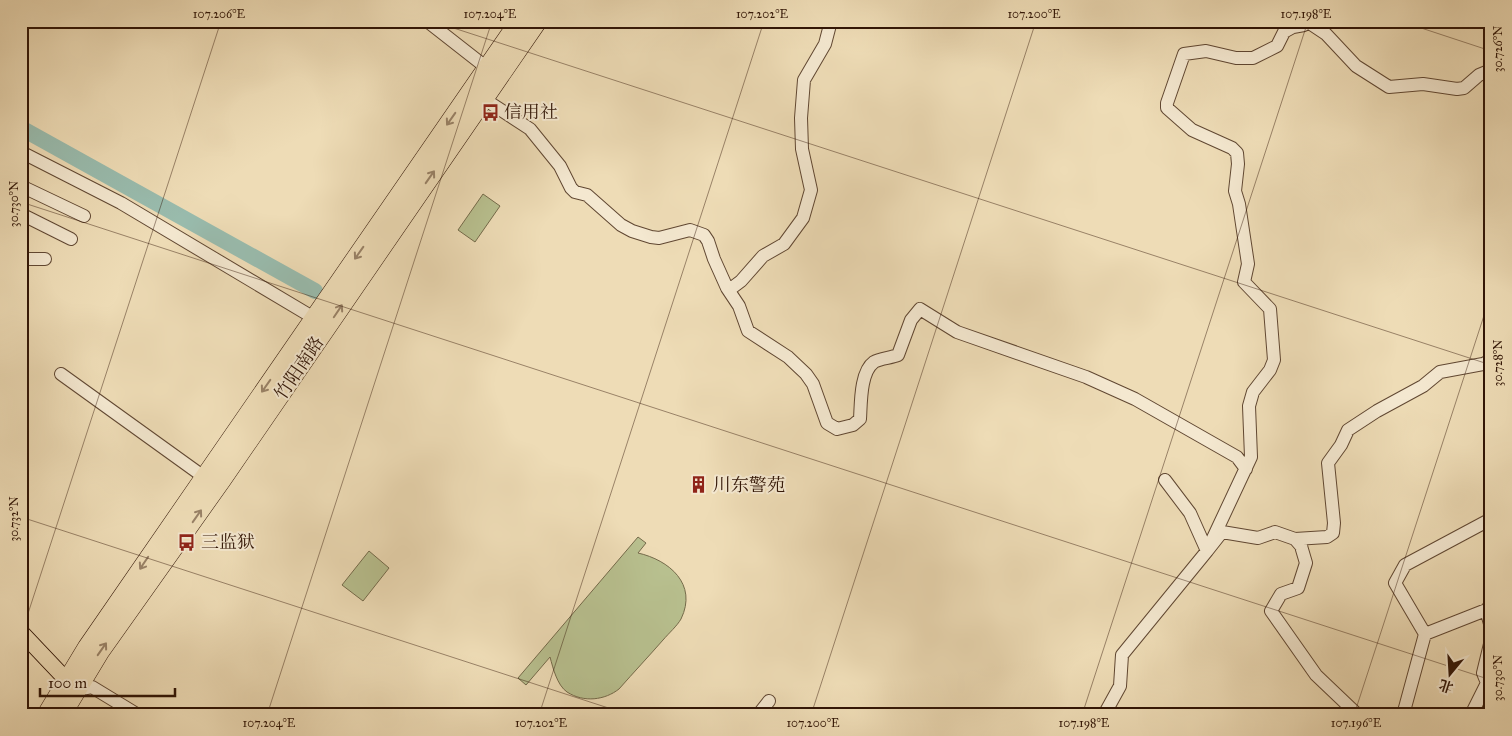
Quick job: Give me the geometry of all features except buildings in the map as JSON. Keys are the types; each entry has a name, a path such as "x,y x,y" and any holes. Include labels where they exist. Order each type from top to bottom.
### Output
{"highway":[{"name":"竹阳南路","path":"46,715 70,694 478,94 486,68 519,21"},
{"name":"竹阳南路","path":"62,715 70,694 204,477 314,318 478,94 538,21"}],"main road":[{"path":"21,632 70,694"},
{"path":"21,647 70,694"}],"street":[{"path":"427,21 486,68"},
{"path":"729,290 741,281 763,256 784,244 803,218 810,190 802,149 801,118 804,80 825,44 831,21"},
{"path":"1207,550 1246,469 1252,451 1249,406 1253,392 1273,366 1274,355 1270,309 1244,282 1247,256 1239,204 1235,191 1238,157 1232,148 1200,135 1184,125 1167,108 1184,54 1206,51 1236,58 1253,58 1277,46 1284,32 1307,22 1326,34 1356,66 1388,88 1423,84 1457,89 1464,88 1479,75 1491,70"},
{"path":"478,94 530,129 560,166 576,192 587,195 632,231 658,238 690,230 704,236 708,241 714,259 729,290 739,306 748,331 788,357 806,374 813,384 827,423 838,429 853,426 860,419 862,388 869,368 875,361 898,355 911,320 920,309 957,332 1086,377 1135,399 1237,457 1246,469"},
{"path":"21,152 121,203 314,318"},
{"path":"21,186 84,216"},
{"path":"21,214 71,239"},
{"path":"21,259 45,259"},
{"path":"1104,715 1120,686 1122,655 1222,532 1258,538 1275,532 1295,539 1328,537 1333,533 1334,523 1328,463 1341,445 1348,430 1423,386 1440,372 1483,364 1491,360"},
{"path":"61,374 204,477"},
{"path":"1165,480 1190,513 1207,550"},
{"path":"1403,715 1425,634 1394,583 1406,565 1491,519"},
{"path":"1295,539 1301,546 1306,563 1298,588 1281,594 1272,611 1316,675 1358,715"},
{"path":"1425,634 1488,608 1491,626"},
{"path":"1471,715 1489,684 1483,673 1491,640"},
{"path":"70,694 92,687 138,715"},
{"path":"758,715 769,701"}],"green space":[{"path":"483,194 500,206 475,242 458,230"},
{"path":"638,537 646,543 638,553 660,561 670,568 683,585 686,595 681,619 619,689 607,696 587,699 567,692 558,681 550,657 526,685 518,678"},
{"path":"369,551 389,568 363,601 342,585"}],"waterway":[{"path":"21,128 315,291"}],"place":[{"name":"信用社","path":"490,112"},
{"name":"川东警苑","path":"699,485"},
{"name":"三监狱","path":"187,542"}]}
